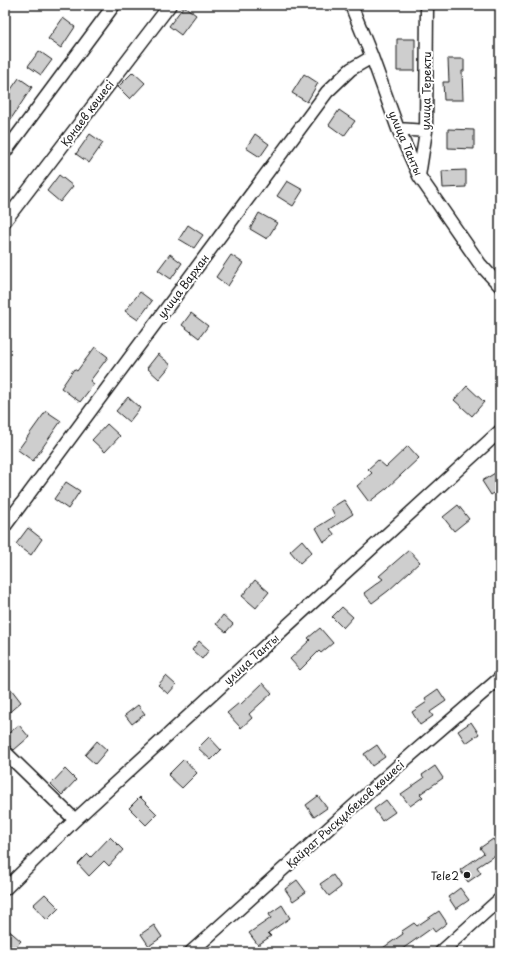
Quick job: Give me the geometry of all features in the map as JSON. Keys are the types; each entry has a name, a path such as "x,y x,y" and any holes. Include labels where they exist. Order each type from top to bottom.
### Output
{"street":[{"path":"5,152 114,5"},
{"name":"Қонаев көшесі","path":"5,221 170,5"},
{"name":"улица Танты","path":"351,5 372,57 398,129 419,176 480,264 500,286"},
{"name":"улица Теректи","path":"419,176 426,131 427,5"},
{"name":"улица Вархан","path":"5,526 327,92 350,69 372,57"},
{"path":"398,129 426,131"},
{"name":"улица Танты","path":"5,889 75,820 500,431"},
{"name":"Қайрат Рысқұлбеков көшесі","path":"191,952 397,767 500,678"},
{"path":"5,752 75,820"},
{"path":"441,952 500,899"}],"building":[{"path":"184,6 196,15 181,35 169,26"},
{"path":"63,18 75,27 61,48 48,39"},
{"path":"397,39 415,39 415,71 397,71"},
{"path":"39,51 52,60 41,75 28,66"},
{"path":"448,59 464,59 464,71 462,71 463,100 444,100 443,82 449,82"},
{"path":"133,72 145,83 130,99 118,87"},
{"path":"304,74 318,83 307,102 292,93"},
{"path":"19,78 32,87 5,128 5,98"},
{"path":"339,110 355,121 344,136 329,125"},
{"path":"448,129 474,130 474,149 448,148"},
{"path":"90,134 103,143 89,163 76,154"},
{"path":"255,134 269,144 260,157 246,148"},
{"path":"466,170 466,187 443,188 442,171"},
{"path":"59,175 73,186 60,202 47,191"},
{"path":"287,181 303,190 293,206 277,196"},
{"path":"259,213 277,223 267,239 250,229"},
{"path":"188,225 203,235 194,248 179,239"},
{"path":"170,254 182,263 171,279 158,270"},
{"path":"231,255 243,263 228,286 216,277"},
{"path":"140,292 152,301 138,320 125,311"},
{"path":"191,313 208,326 199,338 182,325"},
{"path":"95,347 108,357 90,381 94,384 80,402 61,388 74,369 77,371"},
{"path":"158,354 171,365 159,379 147,368"},
{"path":"467,386 484,402 472,416 454,400"},
{"path":"128,397 140,408 129,422 116,411"},
{"path":"46,411 61,421 33,461 18,450"},
{"path":"107,424 120,436 105,452 92,440"},
{"path":"408,446 419,458 387,488 369,502 357,486 372,473 368,469 378,460 386,467"},
{"path":"500,470 500,489 491,495 482,481"},
{"path":"66,482 80,491 68,509 54,499"},
{"path":"344,500 353,514 330,529 335,535 324,542 316,528 335,516 331,508"},
{"path":"458,505 469,519 454,531 443,517"},
{"path":"28,528 42,539 31,555 16,544"},
{"path":"302,540 312,552 300,563 290,551"},
{"path":"409,550 420,562 388,591 372,603 364,593 383,579 379,576"},
{"path":"255,580 269,592 256,608 242,596"},
{"path":"342,607 353,617 343,628 332,617"},
{"path":"223,615 233,624 226,632 216,624"},
{"path":"320,628 333,643 321,653 319,651 300,670 290,659 310,640 308,638"},
{"path":"199,641 209,650 202,659 192,650"},
{"path":"166,676 176,685 168,694 158,685"},
{"path":"263,683 272,693 249,714 252,718 241,728 227,713 239,703 240,705"},
{"path":"11,689 21,702 5,716 5,694"},
{"path":"438,689 446,701 430,712 433,716 420,725 412,712 427,702 425,698"},
{"path":"138,705 145,714 132,724 125,715"},
{"path":"471,722 479,734 466,743 458,731"},
{"path":"19,725 29,737 14,750 5,742 5,736"},
{"path":"209,737 221,750 211,760 198,748"},
{"path":"97,741 107,750 95,764 85,755"},
{"path":"377,745 385,757 372,766 364,754"},
{"path":"184,759 197,773 182,788 168,775"},
{"path":"435,766 443,778 420,794 423,797 410,806 401,794 424,778 422,775"},
{"path":"65,769 76,780 62,795 51,784"},
{"path":"318,796 327,808 314,817 306,805"},
{"path":"140,797 157,814 146,825 129,808"},
{"path":"386,800 395,812 382,821 374,809"},
{"path":"110,837 123,850 109,866 104,861 89,876 78,864 88,854 91,857"},
{"path":"493,839 500,849 500,852 477,867 481,873 468,882 460,870 484,853 480,848"},
{"path":"333,875 341,887 329,896 320,884"},
{"path":"297,880 306,892 293,901 285,889"},
{"path":"460,888 469,900 456,909 448,897"},
{"path":"45,894 59,908 47,920 33,905"},
{"path":"282,905 290,918 268,933 271,936 258,945 249,933 271,918 269,914"},
{"path":"439,911 447,923 435,932 432,928 398,952 377,952 403,934 402,931 414,923 417,926"},
{"path":"154,925 162,937 149,946 141,934"},
{"path":"5,927 21,941 11,952 5,952"}],"place":[{"name":"Tele2","path":"467,875"}]}
